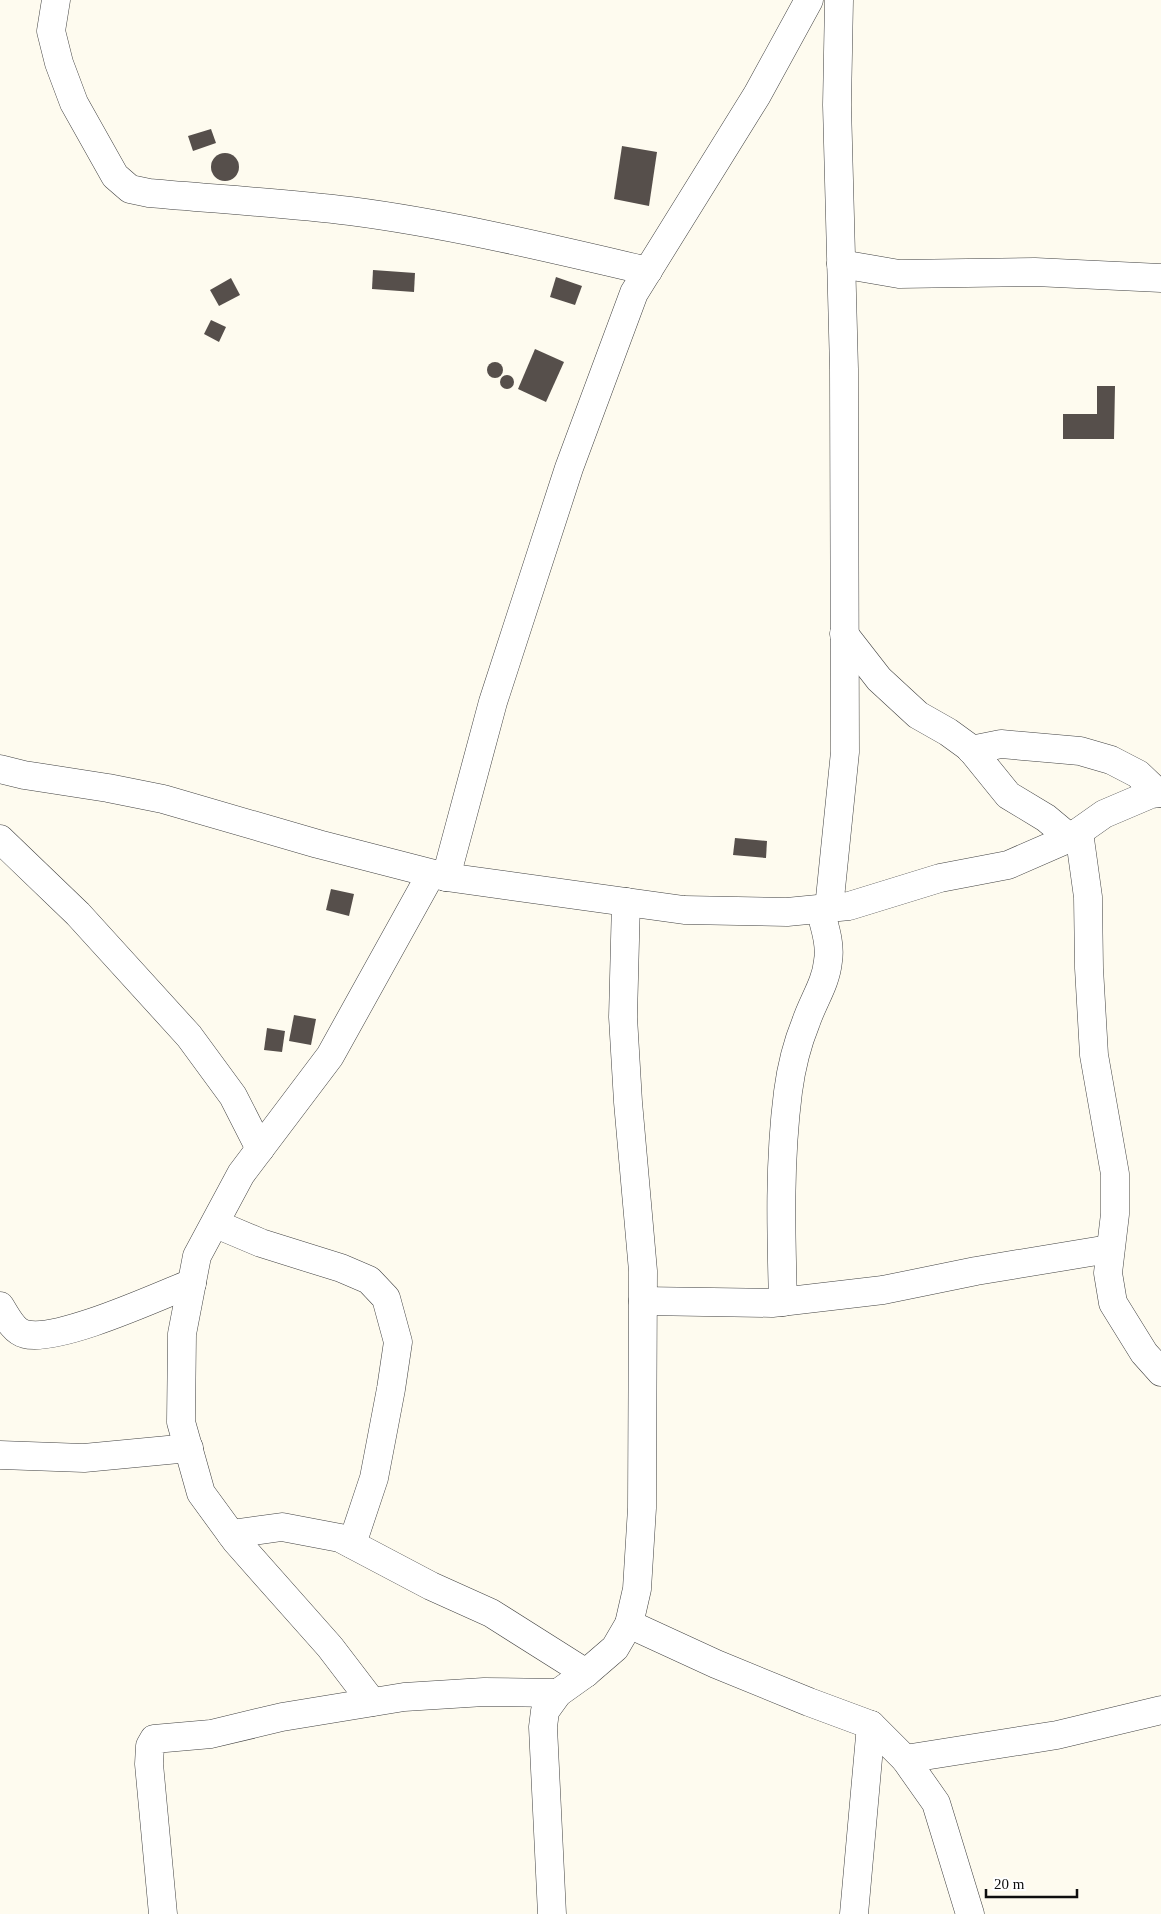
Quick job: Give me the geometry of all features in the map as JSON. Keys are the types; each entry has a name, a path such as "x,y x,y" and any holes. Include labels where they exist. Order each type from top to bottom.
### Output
{"street":[{"path":"56,0 50,31 59,64 74,103 115,176 130,189 158,194 350,211 444,227 648,271"},
{"path":"372,1702 330,1647 232,1534 201,1493 181,1422 182,1334 197,1256 242,1174 330,1056 439,875 569,468 634,293 757,95 809,0"},
{"path":"783,1302 780,1199 788,1090 806,1021 821,988 829,960 825,908 845,752 844,369 837,105 839,0"},
{"path":"841,264 899,274 1035,272 1161,278"},
{"path":"844,634 879,679 918,715 948,732 972,750 1008,795 1074,835 1088,897 1089,968 1094,1055 1115,1174 1115,1214 1108,1272 1113,1303 1144,1354 1161,1372"},
{"path":"972,750 1001,744 1080,751 1111,760 1138,774 1160,793"},
{"path":"0,769 24,775 163,799 318,844 439,875 684,910 788,912 849,906 940,878 1008,865 1074,835 1104,814 1151,794 1160,793"},
{"path":"0,839 78,914 189,1036 232,1096 260,1149"},
{"path":"552,1914 544,1727 545,1711 558,1694 586,1673 614,1648 629,1624 637,1588 642,1508 643,1272 628,1102 623,1017 626,902"},
{"path":"216,1224 261,1243 369,1280 386,1298 398,1342 374,1478 352,1544"},
{"path":"643,1301 783,1302 883,1290 976,1271 1110,1249"},
{"path":"0,1306 14,1326 24,1334 41,1335 64,1332 192,1284"},
{"path":"0,1455 84,1458 189,1448"},
{"path":"232,1534 282,1527 340,1538 430,1586 491,1613 586,1673"},
{"path":"629,1624 716,1664 809,1702 872,1725 905,1759 936,1803 970,1914"},
{"path":"163,1914 149,1764 150,1746 154,1739 211,1734 282,1717 404,1697 484,1692 558,1694"},
{"path":"905,1759 1057,1736 1161,1710"},
{"path":"854,1914 872,1725"}],"building":[{"path":"211,129 216,143 193,151 188,136"},
{"path":"622,146 657,152 649,206 614,199"},
{"path":"225,153 235,157 239,167 235,177 225,181 215,177 211,167 215,157"},
{"path":"373,270 415,273 414,292 372,289"},
{"path":"556,277 582,286 575,305 550,297"},
{"path":"231,278 240,295 219,306 210,290"},
{"path":"211,320 226,327 219,342 204,334"},
{"path":"535,349 564,362 546,402 518,389"},
{"path":"492,362 498,362 503,367 501,376 492,378 487,373 487,367"},
{"path":"504,375 510,375 514,382 510,389 504,389 500,385 500,379"},
{"path":"1097,386 1115,386 1114,439 1063,439 1063,414 1097,414"},
{"path":"735,838 767,841 766,858 733,855"},
{"path":"331,889 354,894 349,916 326,910"},
{"path":"294,1015 316,1019 311,1045 289,1041"},
{"path":"267,1028 285,1031 282,1052 264,1050"}]}
